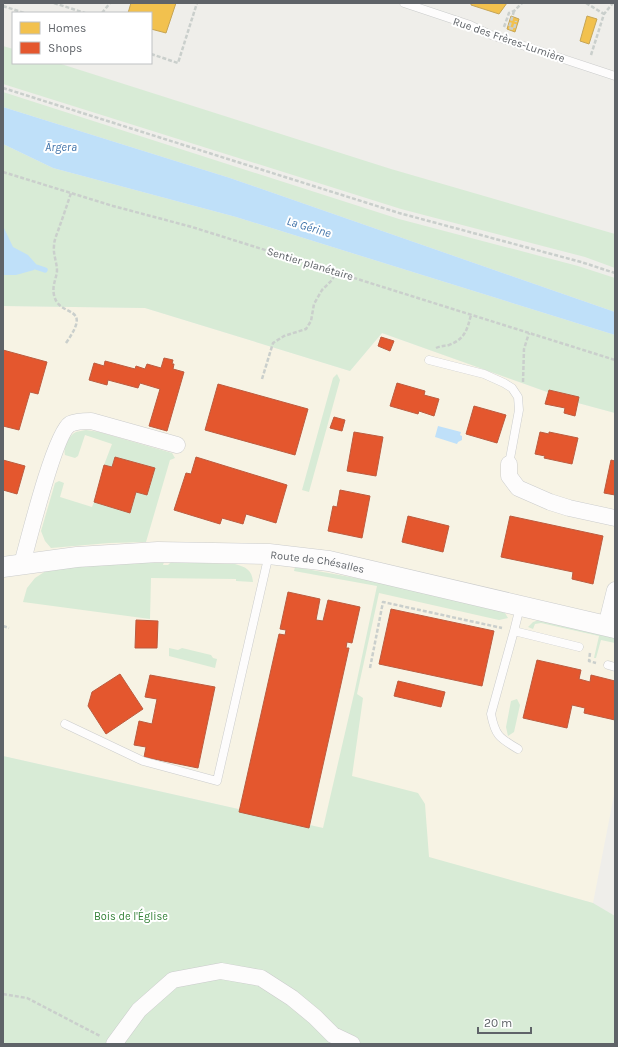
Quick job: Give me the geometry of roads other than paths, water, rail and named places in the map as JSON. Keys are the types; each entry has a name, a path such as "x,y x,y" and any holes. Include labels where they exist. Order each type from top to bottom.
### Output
{"street":[{"path":"22,564 33,520 52,462 63,432 70,424 82,421 91,421 177,445"},
{"path":"509,464 509,476 518,488 550,502 569,508 615,518"},
{"name":"Route de Chésalles","path":"3,567 77,557 158,552 269,554 329,561 610,627 615,590"},
{"path":"108,1042 139,1010 173,980 221,971 261,978 292,998 315,1017 333,1035 352,1044"}],"lane":[{"name":"Rue des Frères-Lumière","path":"404,3 470,25 500,38 615,76"},
{"path":"429,360 484,374 504,382 512,388 518,397 519,410 509,464"},
{"path":"65,724 143,761 217,781 269,554"},
{"path":"518,749 502,739 494,728 491,714 521,606"},
{"path":"514,631 579,647"}],"water":[{"name":"Ärgera","path":"3,107 230,178 615,312 615,335 236,217 53,168 3,144"},
{"path":"3,226 13,247 28,255 36,264 34,270 16,275 3,275"},
{"path":"438,426 461,432 460,435 462,436 462,440 457,444 435,437"}],"waterway":[{"path":"30,265 45,270"}],"water label":[{"name":"La Gérine","path":"309,227"}],"park label":[{"name":"Bois de l'Église","path":"131,916"}]}
